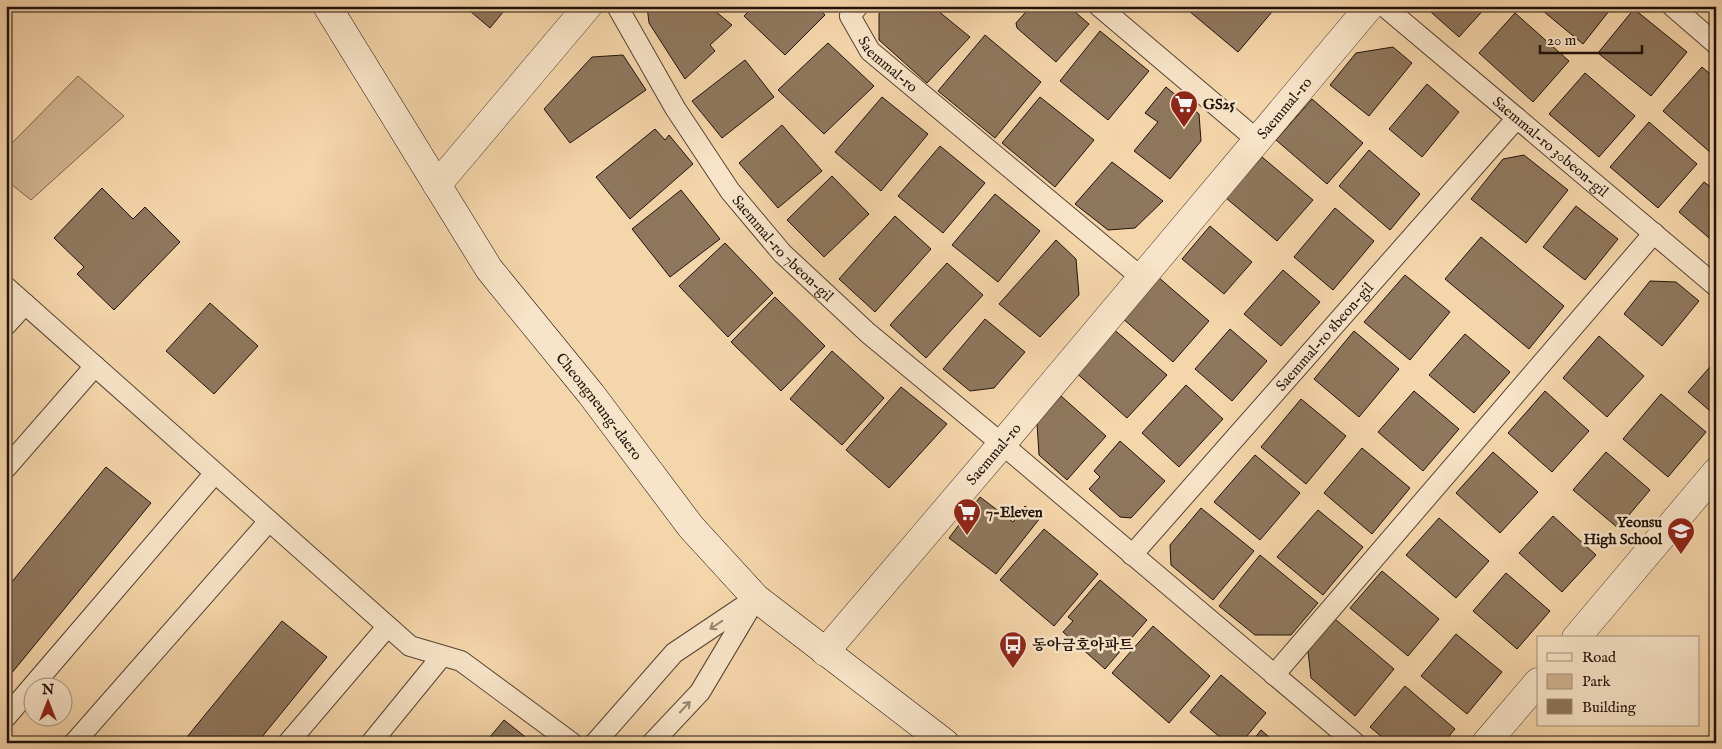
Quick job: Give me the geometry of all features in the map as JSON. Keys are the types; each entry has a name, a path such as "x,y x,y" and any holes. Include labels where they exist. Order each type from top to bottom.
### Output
{"street":[{"name":"Cheongneung-daero","path":"327,6 489,269 591,394 691,528 756,598 945,743"},
{"path":"437,185 588,6"},
{"name":"Saemmal-ro","path":"826,652 1370,6"},
{"path":"1578,636 1716,472"},
{"path":"1486,743 1537,683"}],"lane":[{"name":"Saemmal-ro 7beon-gil","path":"617,6 675,108 725,182 782,253 868,333 1002,444"},
{"path":"1099,6 1257,140"},
{"name":"Saemmal-ro 30beon-gil","path":"1384,6 1716,286"},
{"path":"1672,6 1716,44"},
{"name":"Saemmal-ro","path":"854,11 870,51 1142,278"},
{"name":"Saemmal-ro 8beon-gil","path":"1132,555 1517,118"},
{"path":"1274,674 1654,234"},
{"path":"6,287 410,646 461,661 572,743"},
{"path":"6,326 25,304"},
{"path":"6,468 95,366"},
{"path":"1002,444 1355,743"},
{"path":"6,717 215,473"},
{"path":"74,743 269,521"},
{"path":"596,743 674,653 756,598"},
{"path":"652,743 700,692 756,598"},
{"path":"288,743 387,627"},
{"path":"371,743 442,656"}],"green space":[{"path":"78,76 124,116 31,200 6,180 6,149"}],"building":[{"path":"464,6 508,6 490,28"},
{"path":"647,6 709,6 732,25 710,45 715,51 685,79 649,23"},
{"path":"754,6 817,6 825,15 785,55 744,16"},
{"path":"885,6 932,6 970,37 927,83 879,40 879,14"},
{"path":"1031,6 1068,6 1089,24 1056,62 1017,28 1016,23"},
{"path":"1183,6 1277,6 1238,52"},
{"path":"1424,6 1487,6 1459,37"},
{"path":"1537,6 1613,6 1583,44"},
{"path":"1705,6 1716,6 1716,16"},
{"path":"1634,9 1687,52 1651,96 1598,53"},
{"path":"1515,13 1569,61 1533,102 1479,53"},
{"path":"1100,31 1149,71 1108,120 1060,81"},
{"path":"985,35 1041,82 995,138 938,91"},
{"path":"828,43 874,86 824,134 778,90"},
{"path":"1393,47 1412,63 1369,116 1330,85 1356,53"},
{"path":"623,55 646,90 570,143 544,109 592,57"},
{"path":"745,60 774,97 722,138 692,101"},
{"path":"1702,67 1716,79 1716,147 1711,153 1663,111"},
{"path":"1585,73 1635,116 1599,157 1549,114"},
{"path":"1427,84 1459,112 1422,157 1389,129"},
{"path":"1166,87 1199,114 1201,141 1170,179 1134,151 1158,122 1145,113"},
{"path":"882,97 928,134 881,191 835,152"},
{"path":"1040,97 1094,140 1055,187 1002,143"},
{"path":"1312,99 1363,143 1327,184 1276,140"},
{"path":"1649,122 1697,164 1658,208 1610,167"},
{"path":"782,125 822,171 778,208 739,163"},
{"path":"655,129 665,140 669,135 693,164 630,219 596,177"},
{"path":"940,146 985,183 943,233 898,196"},
{"path":"1369,150 1420,194 1390,230 1339,186"},
{"path":"1524,155 1568,190 1526,243 1471,199 1503,159"},
{"path":"1262,157 1313,200 1277,241 1226,198"},
{"path":"1112,162 1163,201 1135,228 1108,230 1075,204"},
{"path":"832,176 869,214 824,257 787,220"},
{"path":"1704,182 1716,191 1716,244 1679,212"},
{"path":"102,188 133,219 145,207 180,242 114,310 77,274 84,267 54,238"},
{"path":"681,190 720,239 670,277 632,229"},
{"path":"995,194 1040,231 998,282 952,245"},
{"path":"1576,206 1618,239 1585,280 1543,247"},
{"path":"1335,208 1374,241 1333,290 1294,257"},
{"path":"895,216 931,249 875,312 839,279"},
{"path":"1210,226 1252,262 1224,294 1182,259"},
{"path":"1481,237 1564,306 1529,349 1445,279"},
{"path":"1056,240 1076,259 1079,295 1040,337 999,304"},
{"path":"725,243 773,293 728,337 679,286"},
{"path":"947,263 983,295 926,358 890,325"},
{"path":"1283,270 1320,302 1281,346 1244,314"},
{"path":"1405,275 1450,312 1410,360 1364,322"},
{"path":"1158,277 1209,321 1173,362 1122,318"},
{"path":"1650,281 1676,282 1699,301 1662,346 1624,314"},
{"path":"775,297 825,346 781,391 731,342"},
{"path":"210,303 258,346 214,394 166,351"},
{"path":"985,319 1025,352 994,388 970,391 943,369"},
{"path":"1111,327 1167,375 1127,418 1073,370"},
{"path":"1230,329 1267,361 1232,401 1195,369"},
{"path":"1354,331 1399,369 1359,417 1314,379"},
{"path":"1465,334 1510,372 1474,413 1429,375"},
{"path":"1599,336 1644,376 1607,417 1563,378"},
{"path":"832,351 884,398 842,445 790,399"},
{"path":"1716,360 1716,416 1688,392"},
{"path":"1186,385 1223,419 1179,467 1142,433"},
{"path":"901,387 947,424 889,488 846,450"},
{"path":"1414,391 1459,429 1423,471 1378,432"},
{"path":"1545,391 1589,431 1552,472 1508,433"},
{"path":"1661,394 1706,432 1668,477 1623,439"},
{"path":"1061,396 1106,436 1067,480 1039,455 1037,423"},
{"path":"1301,399 1346,436 1306,484 1261,447"},
{"path":"1120,441 1165,481 1131,518 1120,517 1089,489 1100,477 1094,471"},
{"path":"1362,448 1410,488 1372,534 1324,493"},
{"path":"1493,452 1538,492 1500,533 1456,493"},
{"path":"1606,452 1650,490 1618,528 1573,490"},
{"path":"1255,455 1300,493 1260,540 1214,502"},
{"path":"106,467 151,503 6,680 6,589"},
{"path":"980,497 1013,522 1025,506 1040,518 996,574 949,538"},
{"path":"1201,508 1254,551 1213,600 1171,565 1170,545"},
{"path":"1318,510 1363,547 1323,595 1277,557"},
{"path":"1553,516 1596,555 1562,592 1519,553"},
{"path":"1439,518 1489,561 1456,598 1406,555"},
{"path":"1044,529 1098,574 1054,626 1000,580"},
{"path":"1260,555 1318,603 1291,635 1255,635 1219,606"},
{"path":"1382,571 1439,619 1408,656 1350,608"},
{"path":"1506,573 1550,611 1517,649 1473,611"},
{"path":"1100,580 1147,620 1105,669 1063,632 1073,621 1068,617"},
{"path":"1335,619 1394,669 1355,716 1311,678 1308,651"},
{"path":"282,621 327,657 257,743 182,743"},
{"path":"1153,626 1210,676 1169,723 1112,673"},
{"path":"1456,634 1502,672 1467,714 1421,676"},
{"path":"1221,675 1266,713 1241,743 1227,743 1190,712"},
{"path":"1405,686 1455,729 1443,743 1389,743 1370,727"},
{"path":"504,720 533,743 485,743"},
{"path":"1261,730 1276,743 1251,743"}],"place":[{"name":"GS25","path":"1184,128"},
{"name":"7-Eleven","path":"967,536"},
{"name":"Yeonsu High School","path":"1681,555"},
{"name":"동아금호아파트","path":"1013,669"}]}
